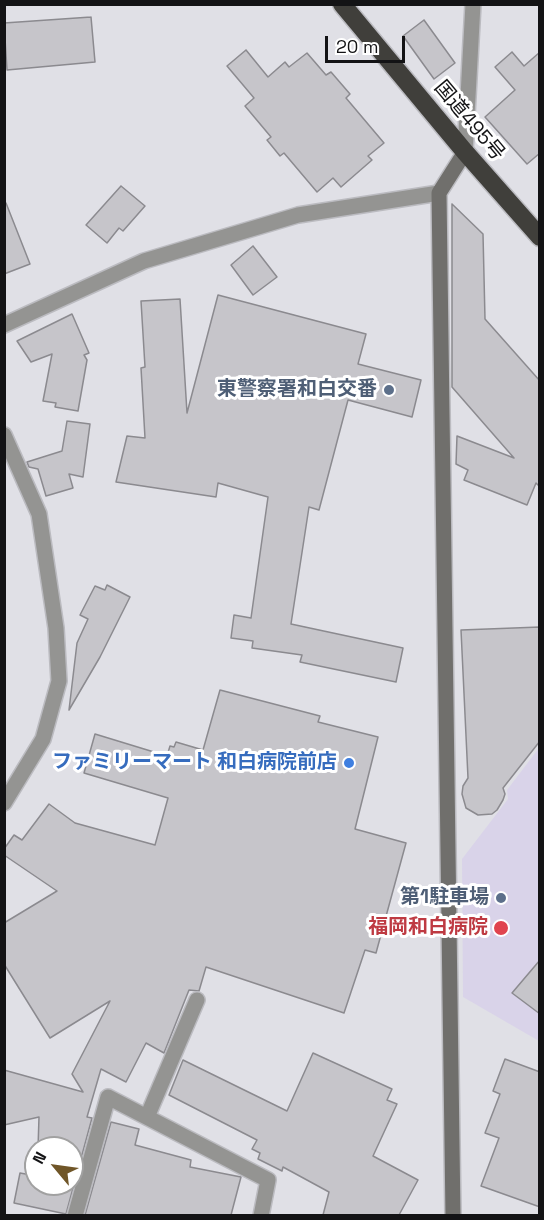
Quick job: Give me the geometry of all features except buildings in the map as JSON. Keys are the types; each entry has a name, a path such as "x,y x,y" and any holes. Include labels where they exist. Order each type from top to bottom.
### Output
{"highway":[{"name":"国道495号","path":"342,4 465,152 540,237"}],"street":[{"path":"453,1215 439,193 465,152 473,4"},
{"path":"4,325 144,261 298,215 439,193"},
{"path":"4,435 39,514 56,628 59,681 44,740 4,803"},
{"path":"147,1117 197,1000"},
{"path":"75,1215 108,1097 268,1180 261,1215"}],"shaded area":[{"name":"福岡和白病院","path":"539,748 539,1041 463,997 462,859 508,799 507,790"}],"place":[{"name":"東警察署和白交番","path":"389,390"},
{"name":"ファミリーマート 和白病院前店","path":"349,763"},
{"name":"第1駐車場","path":"501,898"},
{"name":"福岡和白病院","path":"501,928"}]}
